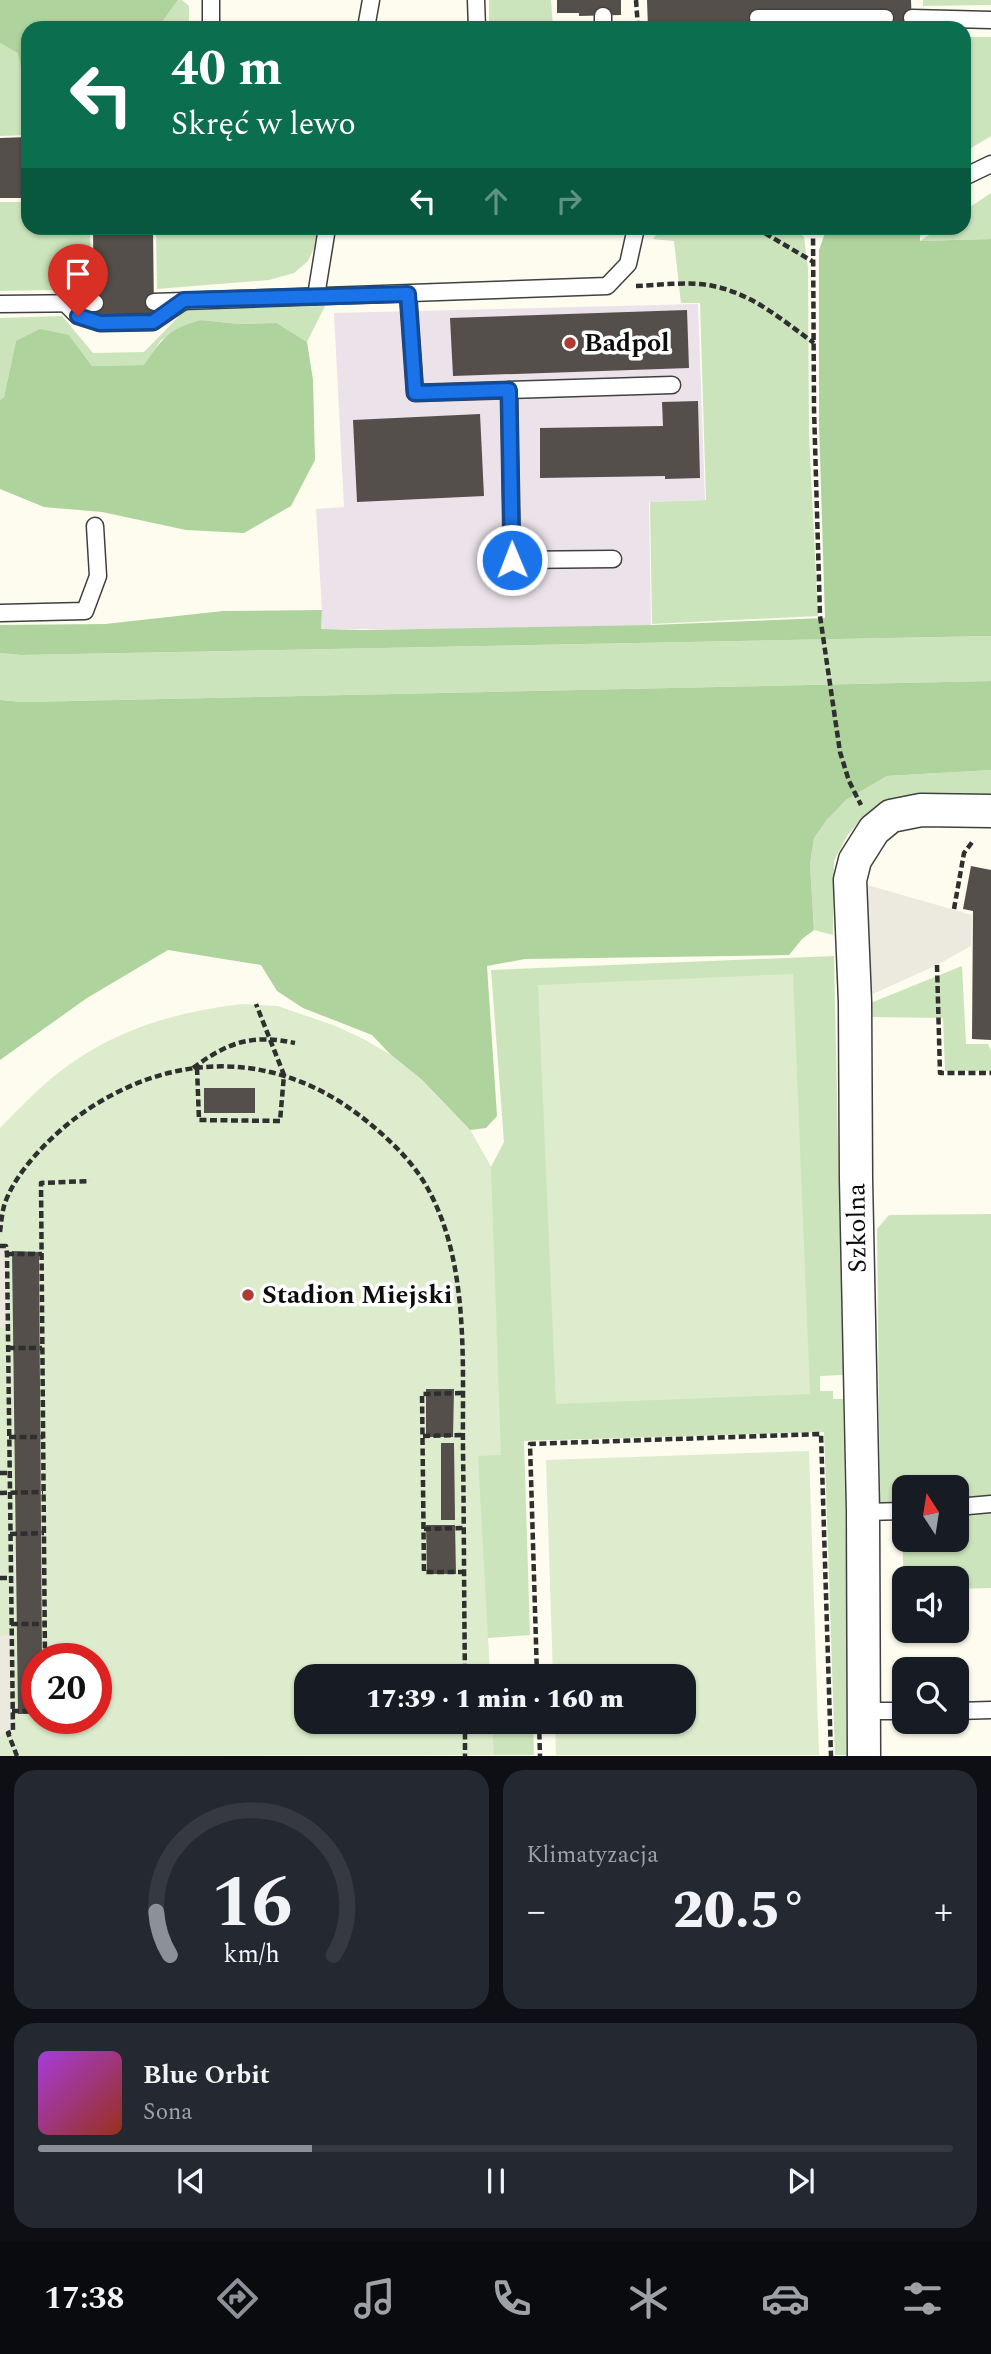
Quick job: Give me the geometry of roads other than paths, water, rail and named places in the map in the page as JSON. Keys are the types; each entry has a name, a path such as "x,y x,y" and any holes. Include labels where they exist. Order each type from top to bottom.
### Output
{"street":[{"name":"Szkolna","path":"864,1755 855,1002 850,880 855,860 874,830 891,816 921,810 991,811"}],"lane":[{"path":"211,0 211,21"},
{"path":"367,21 371,0"},
{"path":"477,0 477,21"},
{"path":"758,18 885,18"},
{"path":"912,18 991,20"},
{"path":"971,174 991,164"},
{"path":"316,296 326,235"},
{"path":"154,302 607,286 628,264 634,235"},
{"path":"408,294 415,393 672,385"},
{"path":"66,304 78,316 100,323 153,322 184,300"},
{"path":"0,304 95,303"},
{"path":"509,390 512,560 613,559"},
{"path":"0,613 85,611 97,576 95,526"},
{"path":"970,1506 991,1504"},
{"path":"863,1512 892,1511"},
{"path":"969,1711 991,1710"},
{"path":"864,1711 892,1712"}],"place":[{"name":"Badpol","path":"570,343"},
{"name":"Stadion Miejski","path":"248,1295"}]}
